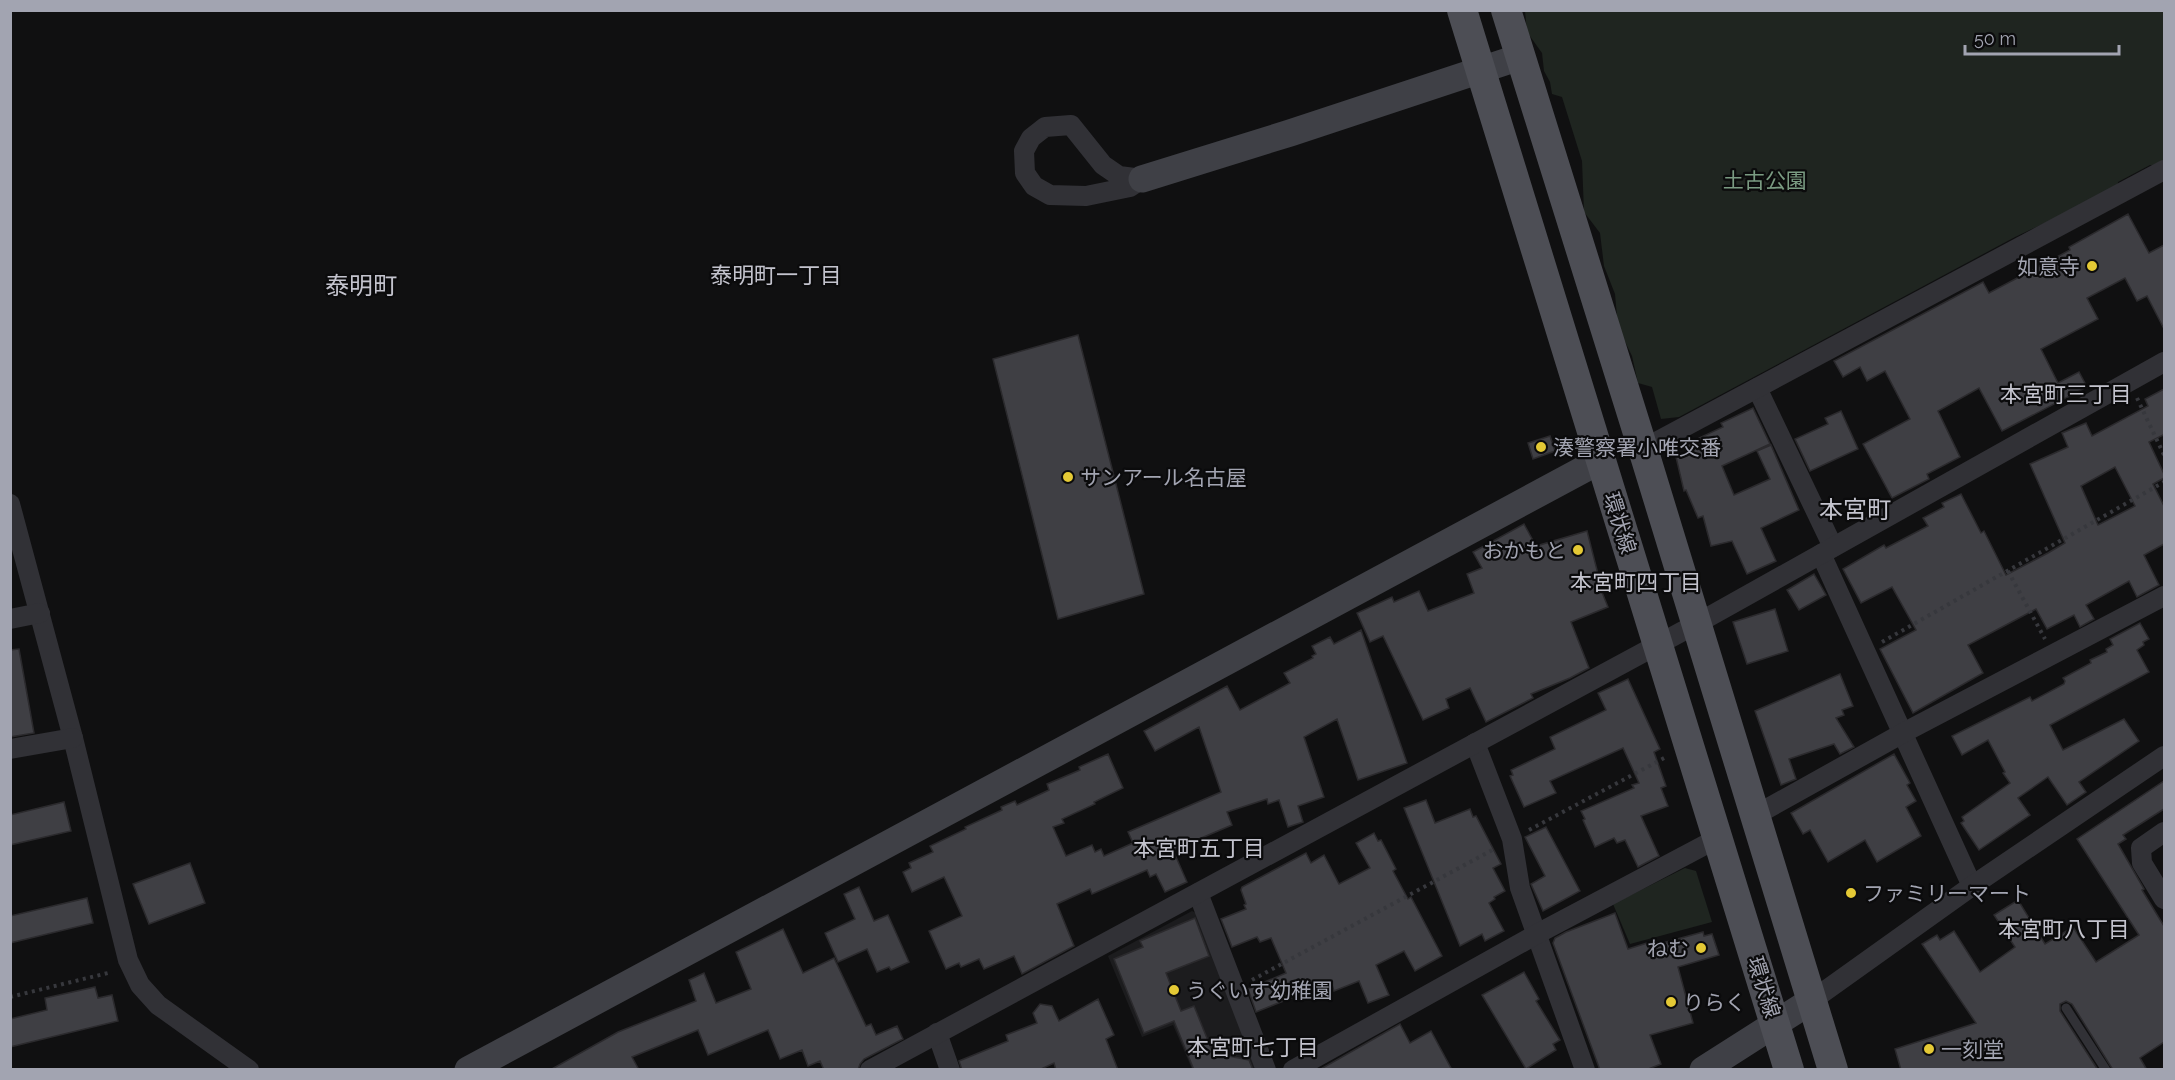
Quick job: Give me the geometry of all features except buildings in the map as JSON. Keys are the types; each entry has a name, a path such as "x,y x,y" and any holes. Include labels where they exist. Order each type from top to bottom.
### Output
{"main road":[{"name":"環状線","path":"1462,10 1790,1070"},
{"name":"環状線","path":"1506,10 1833,1070"}],"street":[{"path":"1142,179 1119,177 1103,165 1071,125 1045,127 1031,138 1024,151 1025,172 1034,186 1050,195 1086,196 1130,187 1142,179 1520,57"},
{"path":"1643,449 2164,170"},
{"path":"870,1070 1658,645 2164,362"},
{"path":"1757,388 1827,551 1865,651 1971,886"},
{"path":"468,1070 1601,460"},
{"path":"10,504 73,738 128,960 140,985 158,1005 249,1070"},
{"path":"1754,816 1903,733 2164,596"},
{"path":"10,618 40,613"},
{"path":"10,749 73,738"},
{"path":"1476,743 1512,839 1520,888 1585,1070"},
{"path":"1702,1070 1810,1000 1971,886 2164,756"},
{"path":"2164,831 2141,848 2142,862 2164,898"},
{"path":"1293,1070 1537,934 1718,838"},
{"path":"1198,893 1266,1070"},
{"path":"937,1033 950,1070"}],"lane":[{"path":"2066,1008 2106,1070"}],"path":[{"path":"2129,382 2164,455"},
{"path":"1865,651 2164,482"},
{"path":"2008,571 2054,654"},
{"path":"1235,989 1689,745"},
{"path":"10,997 132,967"}],"shaded area":[{"name":"うぐいす幼稚園","path":"1192,911 1198,914 1256,1069 1192,1069 1173,1025 1142,1037 1108,956"}],"green space":[{"name":"土古公園","path":"1525,11 2164,11 2164,162 2155,166 2150,165 2118,182 2117,189 2015,237 1679,417 1661,419 1652,387 1638,383 1632,356 1618,327 1615,294 1604,266 1600,233 1584,212 1582,161 1562,97 1552,94 1550,82 1544,71 1542,53 1527,32"},
{"path":"1685,868 1696,871 1712,922 1630,944 1613,904"}],"place":[{"name":"如意寺","path":"2092,266"},
{"name":"湊警察署小唯交番","path":"1541,447"},
{"name":"サンアール名古屋","path":"1068,477"},
{"name":"おかもと","path":"1578,550"},
{"name":"ファミリーマート","path":"1851,893"},
{"name":"ねむ","path":"1701,948"},
{"name":"うぐいす幼稚園","path":"1174,990"},
{"name":"りらく","path":"1671,1002"},
{"name":"一刻堂","path":"1929,1049"}],"district":[{"name":"泰明町一丁目","path":"776,275"},
{"name":"泰明町","path":"361,285"},
{"name":"本宮町三丁目","path":"2066,394"},
{"name":"本宮町","path":"1855,509"},
{"name":"本宮町四丁目","path":"1636,582"},
{"name":"本宮町五丁目","path":"1199,848"},
{"name":"本宮町八丁目","path":"2064,929"},
{"name":"本宮町七丁目","path":"1253,1047"}]}
